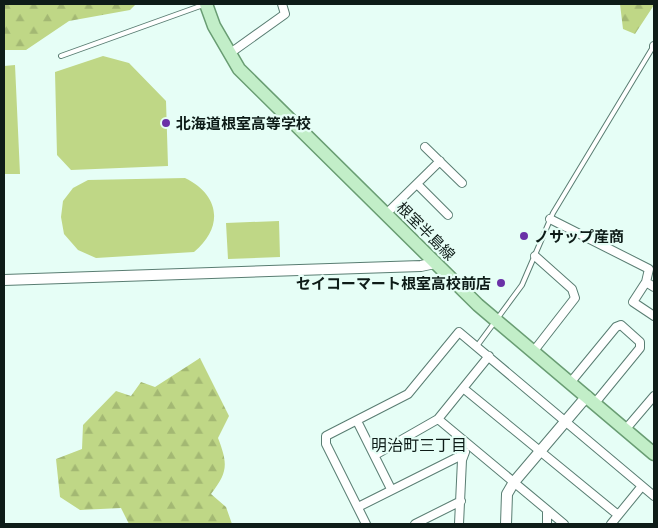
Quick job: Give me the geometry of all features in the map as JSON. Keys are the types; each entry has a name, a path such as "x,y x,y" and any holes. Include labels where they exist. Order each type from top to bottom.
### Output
{"main road":[{"name":"根室半島線","path":"205,4 214,26 239,69 435,263 497,321 625,430 653,451"}],"street":[{"path":"229,54 285,14 282,4"},
{"path":"425,147 462,182"},
{"path":"386,214 440,162"},
{"path":"417,184 448,215"},
{"path":"550,219 649,269 646,282 632,302 654,316"},
{"path":"534,256 572,289 574,298 534,352"},
{"path":"4,280 422,266 435,263"},
{"path":"646,282 654,287"},
{"path":"506,524 507,494 514,482 566,421 591,400 640,348 640,342 621,325 616,327 570,383"},
{"path":"366,524 326,444 326,436 408,394 459,332 654,496"},
{"path":"375,455 438,419 489,356"},
{"path":"463,388 618,515"},
{"path":"625,430 654,396"},
{"path":"438,419 564,524"},
{"path":"357,421 392,489"},
{"path":"459,524 464,454 469,445"},
{"path":"358,507 464,454"},
{"path":"611,524 642,486"},
{"path":"415,524 460,502"},
{"path":"547,510 547,524"}],"lane":[{"path":"61,56 205,4"},
{"path":"477,346 522,285 550,219 654,46"}],"green space":[{"path":"4,4 136,4 130,10 69,21 26,50 4,50"},
{"path":"620,4 654,5 635,34 623,29"},
{"path":"103,56 129,63 166,101 168,166 71,170 57,155 55,72"},
{"path":"15,65 20,174 4,174 4,66"},
{"path":"185,178 197,185 205,193 211,202 214,212 214,222 210,232 204,242 194,252 96,258 78,250 64,234 61,217 63,201 73,188 88,180"},
{"path":"279,221 280,257 228,259 226,223"},
{"path":"200,358 229,416 218,438 224,455 225,468 221,480 211,494 226,507 232,524 129,524 121,508 80,510 60,497 56,459 82,449 83,425 116,391 131,396 141,382 155,387"}],"place":[{"name":"北海道根室高等学校","path":"166,123"},
{"name":"ノサップ産商","path":"524,236"},
{"name":"セイコーマート根室高校前店","path":"501,283"}],"district":[{"name":"明治町三丁目","path":"419,445"}]}
